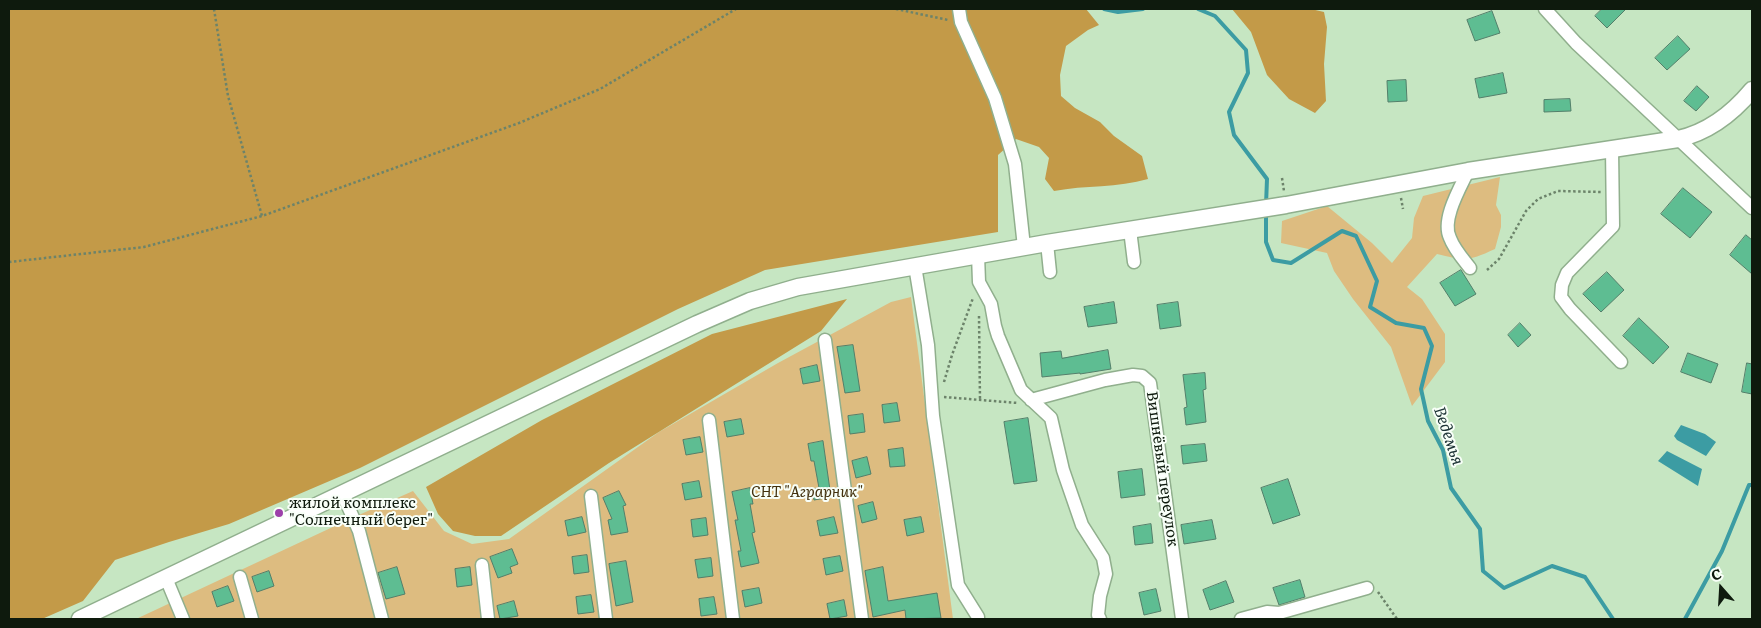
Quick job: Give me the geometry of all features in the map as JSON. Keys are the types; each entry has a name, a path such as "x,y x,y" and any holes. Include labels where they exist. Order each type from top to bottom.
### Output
{"main road":[{"path":"80,619 745,303 786,290 1047,243 1286,205 1468,171 1678,139 1695,134 1719,122 1752,90"}],"street":[{"path":"959,9 961,22 995,98 1015,164 1024,247"},
{"path":"1545,9 1576,43 1752,208"},
{"path":"1612,149 1613,226 1567,273 1562,286 1561,297 1570,309 1621,362"},
{"path":"1468,171 1450,212 1447,231 1450,240 1470,268"},
{"path":"1130,230 1134,262"},
{"path":"1047,243 1050,272"},
{"path":"978,255 979,282 991,304 995,326 1021,390 1051,418 1063,470 1082,525 1103,558 1106,574 1100,596 1098,615 1100,619"},
{"path":"915,266 928,345 933,416 958,586 978,619"},
{"path":"825,340 862,619"},
{"name":"Вишнёвый переулок","path":"1031,400 1134,374 1142,376 1150,383 1182,619"},
{"path":"709,420 733,619"},
{"path":"343,495 358,531 382,619"},
{"path":"591,496 606,619"},
{"path":"482,565 488,619"},
{"path":"166,578 182,619"},
{"path":"240,578 252,619"},
{"path":"1241,619 1267,612 1279,613 1367,588"}],"path":[{"path":"214,9 228,96 262,216"},
{"path":"9,262 144,247 262,216 519,123 600,89 736,9"},
{"path":"896,9 961,22"},
{"path":"1487,270 1499,259 1526,211 1538,199 1558,191 1614,192"},
{"path":"942,388 979,282"},
{"path":"979,312 980,400"},
{"path":"933,416 940,397 1016,404 1031,400"},
{"path":"1367,588 1377,591 1397,619"}],"green space":[{"path":"1500,177 1496,205 1501,215 1501,227 1495,249 1467,259 1437,254 1407,287 1422,299 1445,334 1445,362 1412,406 1391,347 1353,299 1334,271 1327,253 1281,243 1282,221 1327,206 1372,243 1392,263 1412,238 1414,218 1423,196"},
{"name":"СНТ \"Аграрник\"","path":"911,297 953,619 136,619 413,491 444,531 472,544 509,539 659,432 778,363 891,302"}],"shaded area":[{"path":"9,9 1086,9 1099,25 1088,30 1066,46 1060,75 1061,96 1075,108 1100,122 1114,136 1142,156 1148,179 1125,184 1054,191 1045,179 1049,158 1039,147 1016,139 998,155 998,232 765,270 678,309 360,468 229,524 115,560 83,601 42,619 9,619"},
{"path":"1232,9 1311,9 1324,12 1327,27 1324,64 1326,101 1315,113 1289,99 1267,75 1251,32"},
{"path":"847,299 821,331 609,463 501,536 475,536 453,531 438,514 426,487 542,420 712,334"}],"water":[{"path":"1681,425 1705,434 1716,442 1706,456 1677,440 1674,436"},
{"path":"1667,451 1702,469 1698,486 1658,461"}],"building":[{"path":"1602,9 1626,9 1607,28 1595,16"},
{"path":"1492,11 1500,33 1475,41 1467,20"},
{"path":"1678,36 1690,49 1667,70 1655,58"},
{"path":"1503,73 1507,93 1479,98 1475,79"},
{"path":"1406,80 1407,101 1388,102 1387,81"},
{"path":"1697,86 1709,97 1696,111 1684,101"},
{"path":"1570,99 1571,111 1544,112 1544,100"},
{"path":"1683,188 1712,212 1690,238 1661,214"},
{"path":"1746,235 1752,240 1752,274 1730,255"},
{"path":"1461,270 1476,294 1455,306 1440,283"},
{"path":"1607,272 1624,290 1601,312 1583,294"},
{"path":"1114,302 1117,323 1088,327 1084,307"},
{"path":"1178,302 1181,326 1160,329 1157,305"},
{"path":"1639,318 1669,347 1653,364 1623,336"},
{"path":"1520,323 1531,335 1518,347 1508,335"},
{"path":"853,345 860,391 845,393 837,347"},
{"path":"1108,350 1111,369 1042,377 1040,353 1061,351 1062,358"},
{"path":"1688,353 1718,364 1711,383 1681,372"},
{"path":"1747,363 1752,364 1752,394 1742,392"},
{"path":"817,365 820,381 803,384 800,369"},
{"path":"1205,373 1206,389 1203,390 1206,422 1186,425 1184,408 1187,407 1183,375"},
{"path":"897,403 900,421 884,423 882,405"},
{"path":"863,414 865,432 850,434 848,416"},
{"path":"1028,418 1037,481 1014,484 1004,422"},
{"path":"741,419 744,434 727,437 724,422"},
{"path":"700,437 703,452 686,455 683,440"},
{"path":"823,441 831,497 814,500 812,489 819,488 814,461 811,461 808,444"},
{"path":"1205,444 1207,461 1183,464 1181,446"},
{"path":"903,448 905,466 890,467 888,450"},
{"path":"867,457 871,474 856,478 852,461"},
{"path":"1142,469 1145,495 1121,498 1118,472"},
{"path":"1288,479 1300,515 1273,524 1261,488"},
{"path":"699,481 702,497 685,500 682,484"},
{"path":"750,488 753,504 750,504 755,532 752,533 759,563 741,567 738,551 741,551 735,520 738,520 732,492"},
{"path":"619,491 626,505 623,506 628,532 611,535 608,520 612,519 603,498"},
{"path":"873,502 877,519 862,523 858,506"},
{"path":"582,517 586,532 568,536 565,521"},
{"path":"834,517 838,533 820,536 817,521"},
{"path":"921,517 924,532 907,536 904,520"},
{"path":"706,518 708,535 693,537 691,520"},
{"path":"1212,520 1216,539 1184,544 1181,525"},
{"path":"1151,524 1153,543 1135,545 1133,527"},
{"path":"512,549 518,564 510,567 512,573 498,578 490,557"},
{"path":"587,555 589,572 574,574 572,557"},
{"path":"840,556 843,571 826,575 823,559"},
{"path":"711,558 713,576 698,578 695,560"},
{"path":"626,561 633,602 616,606 609,564"},
{"path":"397,567 405,594 386,599 378,573"},
{"path":"470,567 472,585 457,587 455,569"},
{"path":"883,567 888,601 937,593 941,618 906,619 905,610 873,617 865,571"},
{"path":"269,571 274,586 257,592 252,577"},
{"path":"1300,580 1305,597 1279,605 1273,588"},
{"path":"1226,581 1234,602 1210,610 1203,590"},
{"path":"228,586 234,601 217,607 212,592"},
{"path":"759,588 762,603 745,607 742,591"},
{"path":"1156,589 1161,611 1144,615 1139,593"},
{"path":"591,595 594,612 578,614 576,597"},
{"path":"714,597 717,614 701,616 699,599"},
{"path":"844,600 847,616 830,619 827,604"},
{"path":"514,601 518,616 500,619 497,606"}],"waterway":[{"name":"Ведемья","path":"1104,9 1118,12 1143,9"},
{"name":"Ведемья","path":"1198,9 1215,16 1246,50 1248,73 1229,112 1234,135 1267,179 1266,205"},
{"name":"Ведемья","path":"1266,212 1266,242 1273,260 1291,263 1342,231 1356,236 1377,281 1370,307 1396,323 1424,328 1432,346 1421,389 1428,421 1443,450 1451,488 1480,529 1483,571 1504,588 1552,566 1585,577 1613,619"},
{"name":"Ведемья","path":"1685,619 1722,551 1749,485 1752,485"}],"place":[{"name":"жилой комплекс \"Солнечный берег\"","path":"279,513"}]}
